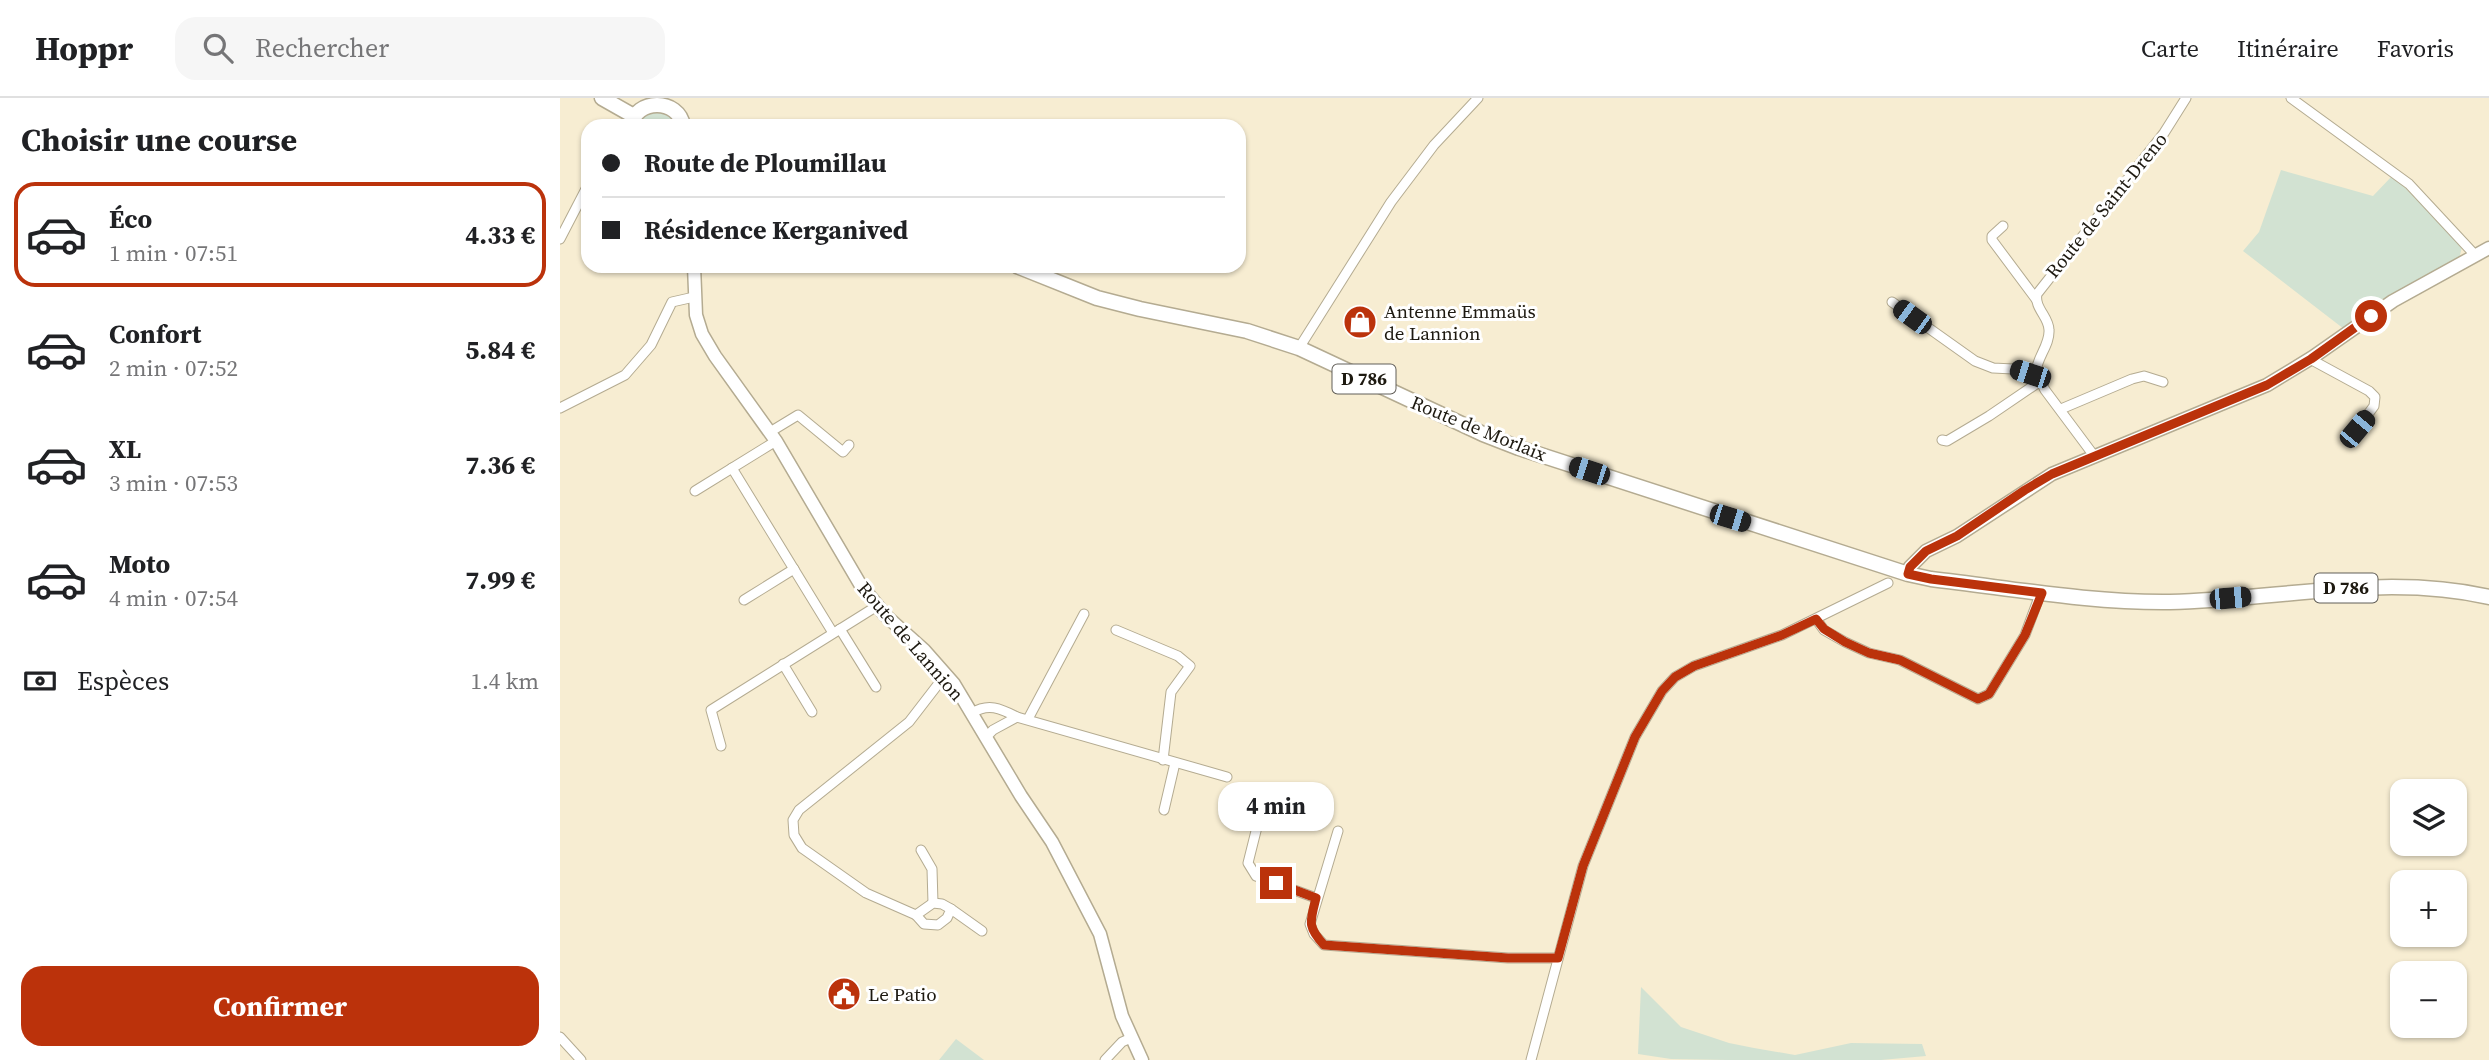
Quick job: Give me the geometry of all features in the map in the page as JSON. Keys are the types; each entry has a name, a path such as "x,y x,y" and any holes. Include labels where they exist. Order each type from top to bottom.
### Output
{"main road":[{"path":"602,98 628,119"},
{"path":"632,119 638,107 657,99 667,100 679,112 681,119"},
{"name":"Route de Morlaix","path":"1034,273 1097,298 1247,331 1299,348 1483,434 1519,448 1908,574 2042,593 2116,600 2168,602 2412,585 2456,589 2489,597"}],"street":[{"path":"1299,348 1391,202 1434,145 1478,98"},
{"name":"Route de Saint-Dreno","path":"2039,380 2036,366 2049,338 2049,326 2036,299 2040,288 2164,133 2186,98"},
{"path":"2291,98 2409,184 2476,256"},
{"path":"560,239 581,198"},
{"path":"2003,226 1992,236 1992,240 2036,299"},
{"path":"1908,574 1910,567 1926,551 1957,536 2052,474 2246,395 2311,359 2393,301 2489,248"},
{"name":"Route de Lannion","path":"694,273 696,315 702,334 773,437 860,584 877,606 946,674 1052,842 1100,934 1131,1038 1142,1060"},
{"path":"560,408 625,375 642,359 672,302 694,297"},
{"path":"1892,302 1975,362 1993,368 2013,369 2039,380 2095,457"},
{"path":"2311,359 2375,397 2374,406 2357,429"},
{"path":"2061,408 2132,379 2144,376 2163,382"},
{"path":"1942,440 1947,441 1978,422 2039,380"},
{"path":"695,491 732,468 798,415 843,452 849,445"},
{"path":"732,468 794,569 877,687"},
{"path":"744,600 794,569"},
{"path":"1531,1060 1583,866 1635,737 1662,691 1675,677 1694,666 1782,635 1888,583"},
{"path":"1816,619 1824,629 1845,642 1869,653 1900,660 1978,699 1989,694 2025,635 2042,593"},
{"path":"721,746 711,710 877,606"},
{"path":"1028,719 1084,614"},
{"path":"1116,630 1178,656 1190,666 1171,692 1163,760"},
{"path":"783,664 812,712"},
{"path":"946,674 909,722 799,810 793,820 794,835 802,848 866,893 916,915 924,923 938,925 947,918 951,909"},
{"path":"972,713 991,706 1017,717 1227,777"},
{"path":"986,737 1017,717"},
{"path":"1164,810 1175,764"},
{"path":"1261,811 1248,863 1256,876 1316,898"},
{"path":"1338,831 1310,924 1314,934 1324,945 1508,958 1558,958"},
{"path":"921,850 932,869 933,903"},
{"path":"916,915 933,903 943,904 982,931"},
{"path":"560,1037 581,1060"},
{"path":"1105,1060 1122,1042 1131,1038"}],"green space":[{"path":"664,104 673,119 635,119"},
{"path":"2281,170 2373,196 2393,175 2462,247 2459,259 2392,294 2344,329 2243,251 2259,232"},
{"path":"1641,987 1681,1027 1729,1043 1795,1055 1851,1043 1922,1044 1926,1056 1881,1060 1728,1060 1671,1059 1638,1054"},
{"path":"956,1039 984,1060 939,1060"}],"place":[{"name":"Antenne Emmaüs de Lannion","path":"1360,322"},
{"name":"Le Patio","path":"844,994"}],"route":[{"path":"1276,883 1316,898 1310,924 1314,934 1324,945 1508,958 1558,958 1583,866 1635,737 1662,691 1675,677 1694,666 1782,635 1816,619 1824,629 1869,653 1900,660 1978,699 1989,694 2025,635 2042,593 1908,574 1910,567 1926,551 1957,536 2052,474 2267,385 2311,359 2371,316"}]}
